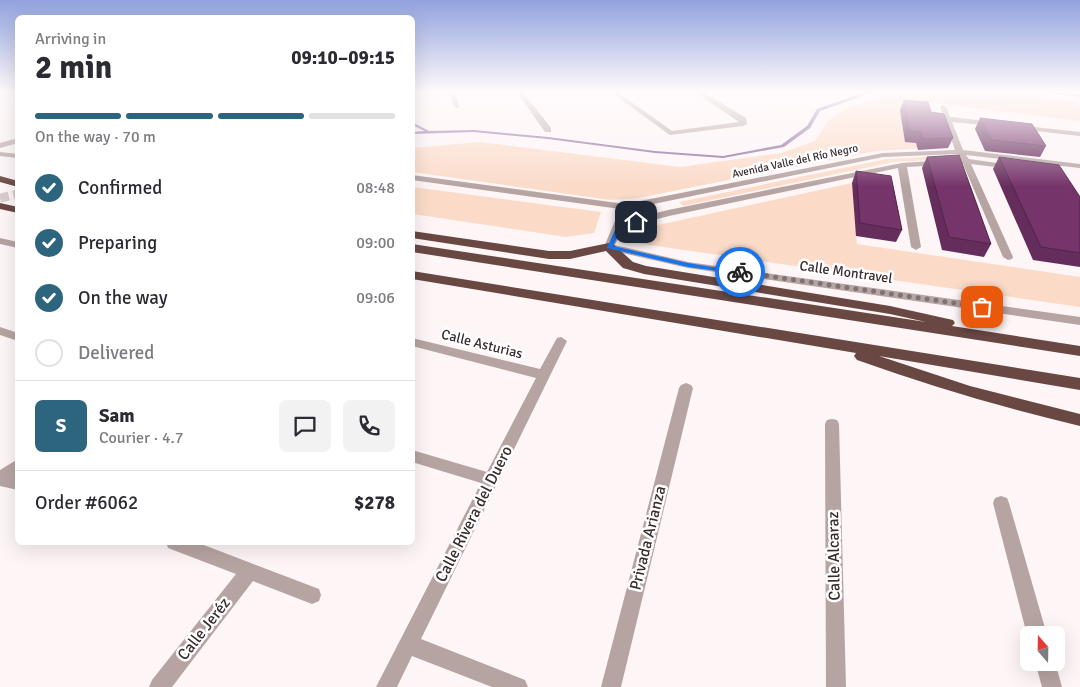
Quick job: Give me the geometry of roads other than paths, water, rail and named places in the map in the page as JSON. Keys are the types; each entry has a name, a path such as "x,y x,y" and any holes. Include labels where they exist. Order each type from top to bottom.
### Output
{"highway":[{"path":"0,179 15,183"},
{"path":"0,206 15,209"},
{"path":"415,234 549,255 570,255 609,247 628,265 644,270 912,314 965,328 994,339"},
{"path":"415,248 1080,352"},
{"path":"415,275 1080,384"},
{"path":"826,343 943,384 1015,405 1080,420"}],"street":[{"path":"543,123 548,130"},
{"path":"656,123 670,133 682,134 743,123"},
{"path":"949,123 960,152 966,161 1008,257"},
{"path":"986,123 1004,125"},
{"path":"1014,126 1080,134"},
{"path":"0,146 15,141"},
{"name":"Avenida Valle del Río Negro","path":"415,177 625,207 884,156 960,152 1077,170"},
{"path":"0,154 15,156"},
{"name":"Avenida Valle del Río Negro","path":"619,226 902,165 966,161 1077,170"},
{"path":"902,165 916,246"},
{"path":"657,202 668,206 670,209 668,214"},
{"path":"609,247 625,207"},
{"path":"0,241 15,244"},
{"name":"Calle Montravel","path":"609,247 688,265 1080,321"},
{"path":"0,331 15,336"},
{"name":"Calle Rivera del Duero","path":"386,687 561,341"},
{"name":"Calle Asturias","path":"415,343 544,375"},
{"name":"Privada Arianza","path":"611,687 686,388"},
{"name":"Calle Alcaraz","path":"832,424 836,687"},
{"path":"415,457 491,480"},
{"path":"1,478 15,467"},
{"path":"1,478 15,483"},
{"path":"1001,503 1035,626"},
{"path":"182,545 312,595"},
{"name":"Calle Jeréz","path":"159,687 250,571"},
{"path":"408,644 518,687"},
{"path":"1048,671 1052,687"}],"waterway":[{"path":"415,133 474,131 548,138 655,152 723,157 782,146 809,127 811,123"},
{"path":"415,125 427,131"}],"tunnel":[{"path":"0,198 15,195"}]}
